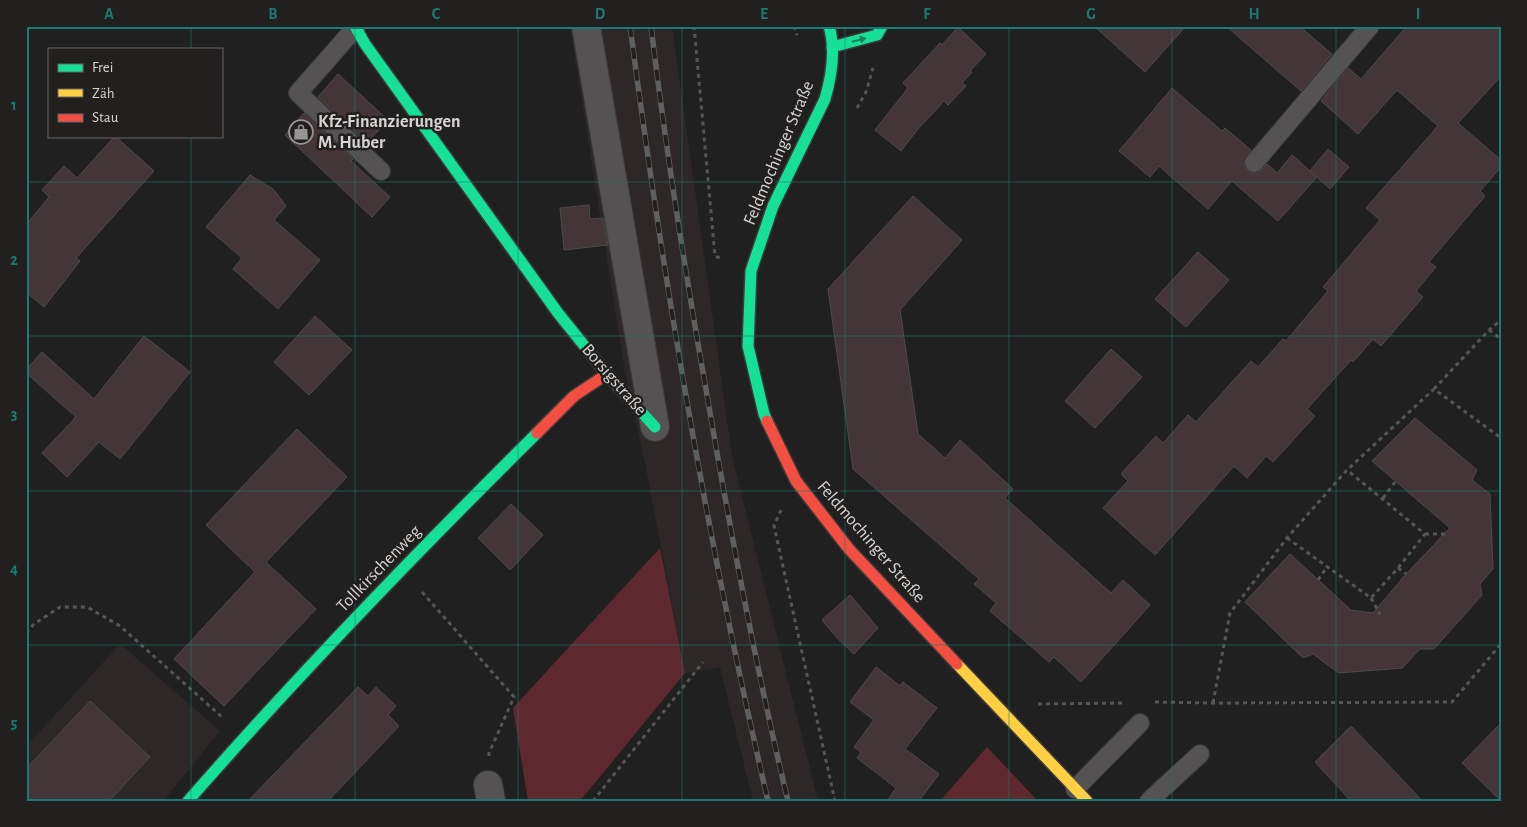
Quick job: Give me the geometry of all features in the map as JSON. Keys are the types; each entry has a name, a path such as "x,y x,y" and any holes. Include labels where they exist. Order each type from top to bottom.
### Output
{"street":[{"name":"Borsigstraße","path":"586,26 655,427"},
{"name":"Feldmochinger Straße","path":"829,26 832,60 825,99 773,206 750,271 748,346 764,414 796,481 849,549 1081,795"},
{"name":"Borsigstraße","path":"355,27 365,44 558,313 607,374 655,427"},
{"path":"832,47 879,31"},
{"name":"Tollkirschenweg","path":"188,801 244,737 402,569 574,396 607,374"}],"lane":[{"path":"1254,163 1370,26"},
{"path":"355,27 298,93 381,171"},
{"path":"1081,795 1140,723"},
{"path":"1149,801 1200,754"}],"path":[{"path":"694,26 715,256 750,271"},
{"path":"794,26 798,36"},
{"path":"857,108 868,93 879,31"},
{"path":"1213,703 1230,613 1287,538 1347,470 1434,389 1501,320"},
{"path":"1490,330 1501,339"},
{"path":"1434,389 1501,438"},
{"path":"1347,470 1425,534 1446,534"},
{"path":"1383,498 1395,482"},
{"path":"783,504 774,526 835,801"},
{"path":"1371,598 1425,534"},
{"path":"1287,538 1371,598 1380,614"},
{"path":"1318,580 1328,567"},
{"path":"1398,568 1406,574"},
{"path":"402,569 514,697 489,753 489,793"},
{"path":"26,633 34,624 60,607 88,607 120,626 244,737"},
{"path":"1150,702 1452,702 1501,644"},
{"path":"592,801 703,662"},
{"path":"995,705 1131,703"}],"shaded area":[{"path":"570,26 672,26 732,456 818,801 753,801 720,667 685,673 645,463 625,372"},
{"path":"660,548 685,673 580,801 528,801 513,708"},
{"path":"120,644 220,731 163,801 26,801 26,747"},
{"path":"987,747 1038,801 940,801"}],"building":[{"path":"1094,26 1186,26 1145,72"},
{"path":"1226,26 1299,26 1332,54 1301,91"},
{"path":"1407,26 1501,26 1501,76 1458,123 1501,160 1501,167 1480,191 1485,196 1429,262 1436,267 1416,291 1423,297 1381,346 1373,339 1353,362 1351,360 1307,409 1315,416 1273,462 1266,456 1247,478 1234,466 1155,555 1103,508 1128,481 1121,474 1156,436 1163,443 1188,415 1196,422 1251,361 1258,367 1283,339 1286,341 1328,291 1323,287 1380,220 1366,208 1438,126 1397,90 1358,134 1321,101 1348,68 1361,79"},
{"path":"958,27 986,54 962,83 966,86 948,105 944,101 901,151 875,130 908,88 903,83 940,43 942,45"},
{"path":"338,74 388,120 367,143 318,97"},
{"path":"1172,88 1222,131 1225,128 1251,150 1244,162 1244,167 1248,171 1258,173 1267,164 1277,173 1292,155 1317,177 1278,221 1232,181 1208,209 1159,166 1150,177 1119,151"},
{"path":"304,113 390,197 372,217 285,135"},
{"path":"113,138 117,138 154,171 76,258 80,261 44,307 26,292 26,225 49,197 42,190 64,166 77,178"},
{"path":"1328,149 1349,167 1330,189 1310,171"},
{"path":"250,175 273,189 286,206 274,220 320,260 278,309 233,269 242,258 206,227"},
{"path":"913,196 962,240 900,310 918,434 945,458 960,440 1013,489 1005,498 1111,593 1123,580 1150,605 1081,682 1054,657 1049,662 990,611 996,603 974,584 979,579 853,469 828,289"},
{"path":"589,205 590,219 603,218 608,245 564,250 560,208"},
{"path":"1198,252 1229,280 1186,327 1155,299"},
{"path":"315,316 352,350 309,395 274,362"},
{"path":"144,336 190,372 120,459 99,442 67,477 42,453 76,417 26,373 26,370 42,352 94,399"},
{"path":"1111,349 1142,377 1095,428 1065,401"},
{"path":"1415,418 1477,470 1472,480 1490,494 1493,569 1480,584 1482,595 1434,649 1420,649 1402,668 1339,673 1313,654 1303,658 1245,602 1290,554 1351,610 1373,613 1406,574 1450,528 1372,461"},
{"path":"297,429 347,477 266,562 316,609 224,706 174,659 255,572 206,525"},
{"path":"511,504 543,535 510,570 478,538"},
{"path":"850,595 878,628 854,654 822,620"},
{"path":"876,667 900,686 903,682 937,708 905,749 939,774 919,801 887,801 896,788 857,758 861,752 854,747 874,720 850,702"},
{"path":"358,687 368,696 376,687 396,706 388,715 399,726 328,801 248,801"},
{"path":"90,701 150,757 109,801 26,801 26,769"},
{"path":"1501,723 1501,801 1462,763"},
{"path":"1351,726 1422,801 1351,801 1315,762"}],"railway":[{"path":"630,26 657,221 689,415 726,608 768,801"},
{"path":"651,26 677,214 717,451 755,652 788,801"}],"traffic: fast":[{"path":"355,26 365,44 558,313 607,374 655,427"},
{"path":"767,421 748,346 751,271 773,206 825,99 830,81 832,62 829,26"},
{"path":"832,47 877,35 882,26"},
{"path":"188,801 359,614 537,433"}],"traffic: slow":[{"path":"957,664 1087,801"}],"traffic: jam":[{"path":"537,433 574,396 607,374"},
{"path":"767,421 796,481 849,549 957,664"}],"place":[{"name":"Kfz-Finanzierungen M. Huber","path":"301,132"}]}
